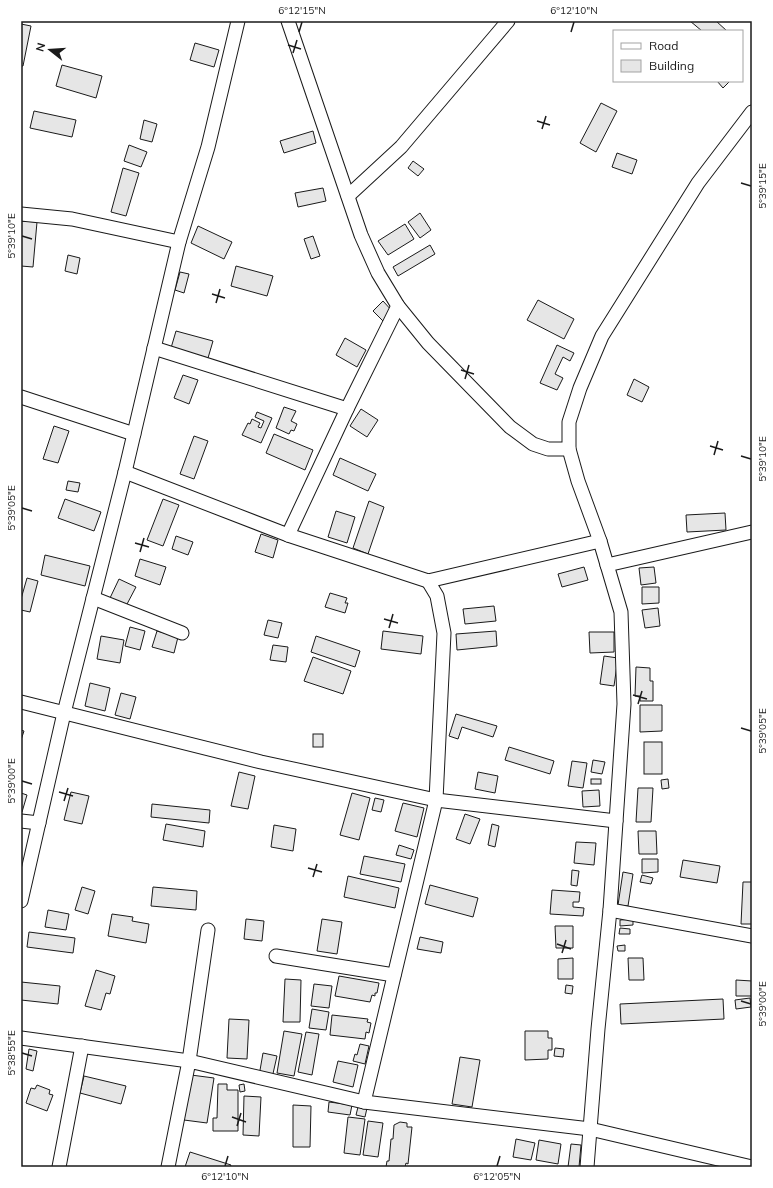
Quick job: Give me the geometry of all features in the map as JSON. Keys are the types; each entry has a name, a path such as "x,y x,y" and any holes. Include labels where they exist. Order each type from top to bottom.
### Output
{"street":[{"path":"21,901 64,713 125,472 179,242 208,147 238,21"},
{"path":"288,21 361,235 378,273 398,306 428,343 510,427 533,444 548,449 569,449"},
{"path":"348,196 401,147 508,21"},
{"path":"587,1167 598,1029 610,910 624,704 621,612 600,541 578,481 569,449 569,422 580,388 602,336 698,183 752,112"},
{"path":"21,214 72,219 179,242"},
{"path":"288,535 398,306"},
{"path":"154,348 347,410"},
{"path":"21,397 134,434"},
{"path":"125,472 288,535 428,581 600,541"},
{"path":"607,565 752,532"},
{"path":"364,1102 436,800 444,633 437,596 428,581"},
{"path":"93,598 182,633"},
{"path":"21,702 260,762 436,800 616,821"},
{"path":"21,821 39,823"},
{"path":"610,910 752,936"},
{"path":"168,1167 189,1061 208,930"},
{"path":"276,956 394,975"},
{"path":"21,1038 189,1061 364,1102 590,1129 719,1163 752,1167"},
{"path":"59,1167 82,1046"}],"building":[{"path":"690,21 716,21 726,30 701,30"},
{"path":"21,24 31,26 23,66 21,66"},
{"path":"195,43 219,50 214,67 190,60"},
{"path":"62,65 102,76 96,98 56,86"},
{"path":"718,82 729,82 723,88"},
{"path":"601,103 617,111 596,152 580,143"},
{"path":"34,111 76,120 72,137 30,128"},
{"path":"144,120 157,124 152,142 140,139"},
{"path":"313,131 316,143 284,153 280,141"},
{"path":"129,145 147,152 141,167 124,161"},
{"path":"617,153 637,160 632,174 612,167"},
{"path":"413,161 424,169 418,176 408,168"},
{"path":"123,168 139,173 126,216 111,212"},
{"path":"323,188 326,201 298,207 295,193"},
{"path":"420,213 431,230 420,238 408,222"},
{"path":"21,221 37,222 33,267 21,266"},
{"path":"405,224 414,239 388,255 378,241"},
{"path":"198,226 232,242 224,259 191,243"},
{"path":"313,236 320,256 311,259 304,239"},
{"path":"430,245 435,254 398,276 393,267"},
{"path":"68,255 80,258 77,274 65,271"},
{"path":"236,266 273,276 267,296 231,286"},
{"path":"180,272 189,274 184,293 175,290"},
{"path":"538,300 574,319 564,339 527,320"},
{"path":"383,301 393,312 383,321 373,311"},
{"path":"176,331 213,341 208,358 171,348"},
{"path":"345,338 366,350 357,367 336,355"},
{"path":"557,345 574,353 570,361 563,357 555,374 563,378 557,390 540,383"},
{"path":"183,375 198,380 189,404 174,398"},
{"path":"634,379 649,387 642,402 627,395"},
{"path":"284,407 296,411 291,421 297,424 294,431 291,430 289,434 276,428"},
{"path":"361,409 378,420 367,437 350,426"},
{"path":"257,412 272,418 261,443 242,435 248,423 250,424 252,419 260,423 258,427 261,428 264,421 255,417"},
{"path":"54,426 69,431 58,463 43,459"},
{"path":"274,434 313,450 305,470 266,453"},
{"path":"194,436 208,441 194,479 180,474"},
{"path":"340,458 376,474 368,491 333,475"},
{"path":"68,481 80,483 78,492 66,490"},
{"path":"65,499 101,512 94,531 58,518"},
{"path":"163,499 179,505 163,546 147,540"},
{"path":"369,501 384,507 368,554 353,548"},
{"path":"336,511 355,517 347,543 328,537"},
{"path":"725,513 726,530 687,532 686,515"},
{"path":"261,534 278,540 273,558 255,552"},
{"path":"176,536 193,542 188,555 172,549"},
{"path":"45,555 90,566 85,586 41,575"},
{"path":"140,559 166,567 160,585 135,576"},
{"path":"584,567 588,580 562,587 558,574"},
{"path":"654,567 656,583 641,585 639,568"},
{"path":"27,578 38,581 30,612 21,610 21,599"},
{"path":"119,579 136,587 126,606 110,598"},
{"path":"642,587 659,587 659,603 642,604"},
{"path":"330,593 347,598 345,603 348,603 345,613 325,607"},
{"path":"494,606 496,621 465,624 463,609"},
{"path":"658,608 660,626 645,628 642,610"},
{"path":"268,620 282,623 278,638 264,635"},
{"path":"130,627 145,631 140,650 125,646"},
{"path":"157,631 178,637 174,653 152,647"},
{"path":"383,631 423,636 421,654 381,649"},
{"path":"496,631 497,646 457,650 456,634"},
{"path":"589,632 614,632 614,652 590,653"},
{"path":"101,636 124,640 120,663 97,659"},
{"path":"316,636 360,651 355,667 311,652"},
{"path":"273,645 288,647 286,662 270,660"},
{"path":"604,656 618,658 614,686 600,684"},
{"path":"313,657 351,671 343,694 304,681"},
{"path":"636,667 650,668 650,681 653,681 653,701 640,701 640,696 635,696"},
{"path":"90,683 110,688 105,711 85,706"},
{"path":"121,693 136,697 130,719 115,715"},
{"path":"640,705 662,705 662,731 640,732"},
{"path":"456,714 497,726 493,737 462,727 458,739 449,736"},
{"path":"21,730 24,731 21,740"},
{"path":"313,734 323,734 323,747 313,747"},
{"path":"644,742 662,742 662,774 644,774"},
{"path":"509,747 554,761 550,774 505,760"},
{"path":"593,760 605,762 602,774 591,772"},
{"path":"572,761 587,763 583,788 568,786"},
{"path":"239,772 255,776 248,809 231,806"},
{"path":"478,772 498,776 495,793 475,789"},
{"path":"591,779 601,779 601,784 591,784"},
{"path":"668,779 669,788 662,789 661,780"},
{"path":"638,788 653,788 651,822 636,822"},
{"path":"599,790 600,806 583,807 582,791"},
{"path":"71,792 89,796 82,824 64,820"},
{"path":"21,793 27,795 22,812 21,812"},
{"path":"352,793 370,798 359,840 340,835"},
{"path":"375,798 384,800 381,812 372,810"},
{"path":"403,803 424,808 417,837 395,831"},
{"path":"152,804 210,810 209,823 151,817"},
{"path":"465,814 480,819 470,844 456,839"},
{"path":"166,824 205,831 203,847 163,840"},
{"path":"492,824 499,826 495,847 488,845"},
{"path":"274,825 296,829 293,851 271,847"},
{"path":"638,831 656,831 657,854 639,854"},
{"path":"576,842 596,843 594,865 574,863"},
{"path":"399,845 414,850 411,859 396,855"},
{"path":"364,856 405,864 401,882 360,874"},
{"path":"642,859 658,859 658,872 642,873"},
{"path":"683,860 720,866 717,883 680,877"},
{"path":"572,870 579,871 577,886 571,885"},
{"path":"623,872 633,874 628,906 618,905"},
{"path":"642,875 653,878 651,884 640,882"},
{"path":"348,876 399,888 395,908 344,897"},
{"path":"743,882 752,882 752,924 741,924"},
{"path":"430,885 478,898 473,917 425,904"},
{"path":"82,887 95,891 88,914 75,910"},
{"path":"153,887 197,891 196,910 151,906"},
{"path":"552,890 580,892 579,902 573,902 573,907 584,908 583,916 550,914"},
{"path":"48,910 69,914 66,930 45,927"},
{"path":"112,914 133,917 132,921 149,924 146,943 108,936"},
{"path":"246,919 264,921 262,941 244,939"},
{"path":"322,919 342,922 337,954 317,951"},
{"path":"633,919 633,925 620,926 620,920"},
{"path":"555,926 573,926 573,948 556,948"},
{"path":"620,928 630,929 630,934 619,934"},
{"path":"29,932 75,938 73,953 27,947"},
{"path":"420,937 443,942 441,953 417,949"},
{"path":"625,945 625,951 618,951 617,946"},
{"path":"573,958 573,979 558,979 558,959"},
{"path":"628,958 643,958 644,980 629,980"},
{"path":"96,970 115,976 110,994 106,993 101,1010 85,1006"},
{"path":"339,976 379,983 377,993 375,993 375,996 372,995 370,1002 335,996"},
{"path":"285,979 301,980 300,1022 283,1022"},
{"path":"736,980 752,981 752,996 736,996"},
{"path":"21,982 60,986 58,1004 21,1000"},
{"path":"314,984 332,986 329,1008 311,1006"},
{"path":"566,985 573,986 572,994 565,993"},
{"path":"750,998 751,1007 736,1009 735,1000"},
{"path":"723,999 724,1019 621,1024 620,1004"},
{"path":"312,1009 329,1012 326,1030 309,1028"},
{"path":"332,1015 368,1019 367,1022 371,1023 369,1033 366,1032 365,1039 330,1035"},
{"path":"229,1019 249,1020 247,1059 227,1058"},
{"path":"284,1031 302,1034 294,1076 277,1073"},
{"path":"525,1031 548,1031 548,1038 552,1038 552,1050 548,1050 548,1059 525,1060"},
{"path":"306,1032 319,1034 312,1075 298,1072"},
{"path":"360,1044 369,1046 365,1064 353,1061 355,1054 357,1055"},
{"path":"555,1048 564,1049 563,1057 554,1056"},
{"path":"29,1049 37,1051 33,1071 26,1069"},
{"path":"263,1053 277,1056 272,1078 259,1076"},
{"path":"460,1057 480,1060 472,1107 452,1104"},
{"path":"338,1061 358,1065 353,1087 333,1082"},
{"path":"191,1075 214,1078 207,1123 184,1120"},
{"path":"84,1076 126,1086 121,1104 80,1093"},
{"path":"218,1084 227,1084 227,1090 238,1090 238,1131 213,1131 213,1118 217,1118"},
{"path":"244,1084 245,1091 240,1092 239,1085"},
{"path":"37,1085 50,1090 49,1094 53,1095 47,1111 26,1103 31,1088 35,1089"},
{"path":"244,1096 261,1097 259,1136 243,1135"},
{"path":"329,1102 352,1105 350,1115 328,1112"},
{"path":"293,1105 311,1106 310,1147 293,1147"},
{"path":"358,1107 367,1108 365,1117 356,1115"},
{"path":"348,1117 365,1119 360,1155 344,1153"},
{"path":"368,1121 383,1123 378,1157 363,1155"},
{"path":"400,1122 407,1123 407,1127 412,1127 408,1164 406,1163 405,1167 386,1167 387,1161 389,1161 394,1125"},
{"path":"516,1139 535,1143 531,1160 513,1157"},
{"path":"539,1140 561,1144 558,1164 536,1160"},
{"path":"571,1144 581,1145 579,1167 568,1167"},
{"path":"190,1152 231,1165 230,1167 185,1167"}]}
